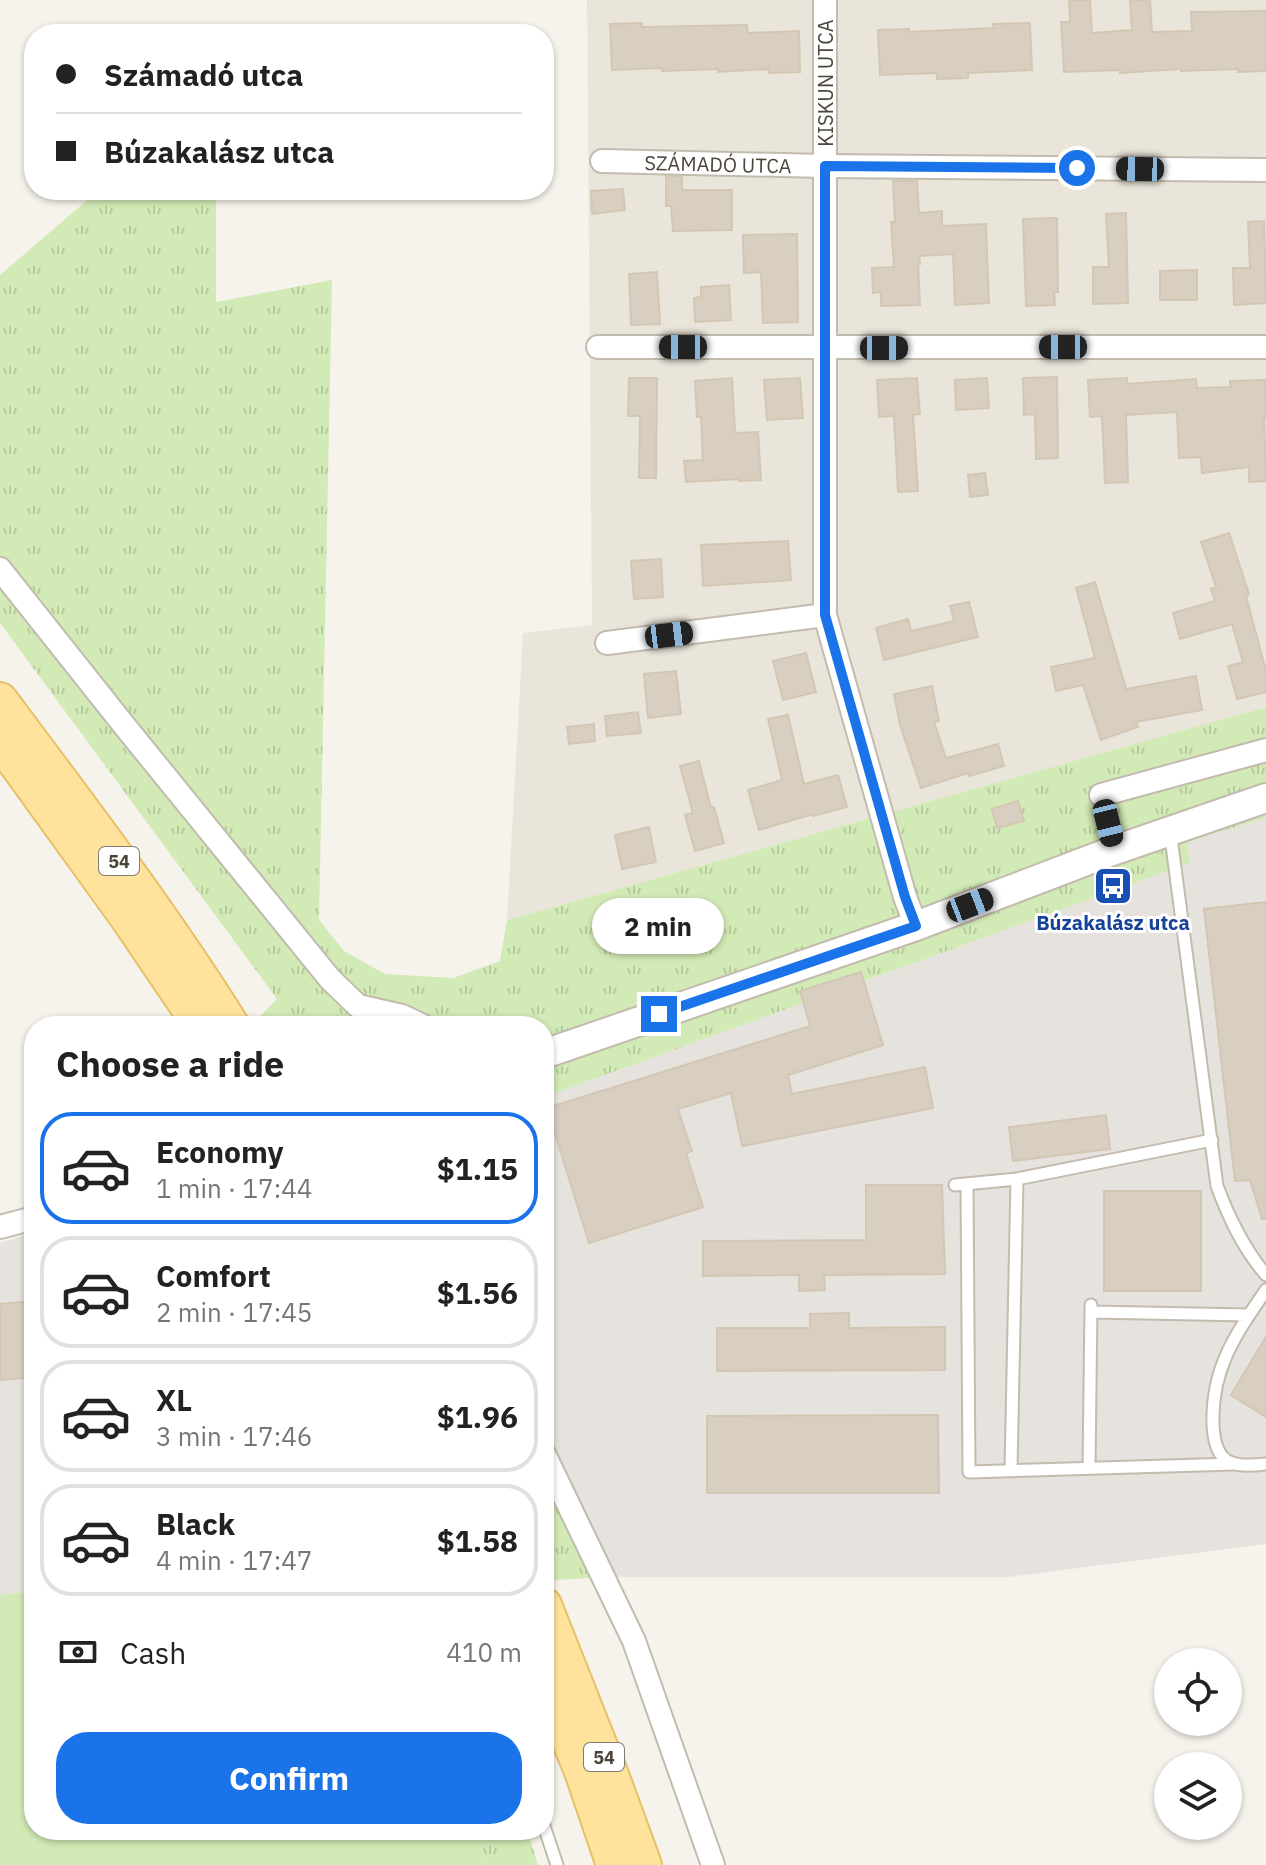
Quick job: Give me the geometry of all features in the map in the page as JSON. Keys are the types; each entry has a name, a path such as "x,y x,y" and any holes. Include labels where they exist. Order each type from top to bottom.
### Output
{"main road":[{"name":"54","path":"0,700 193,964 226,1016"},
{"name":"54","path":"0,741 194,1016"},
{"name":"54","path":"554,1630 644,1865"},
{"name":"54","path":"554,1703 583,1774 614,1865"}],"street":[{"name":"KISKUN UTCA","path":"825,0 825,615 905,897 916,926"},
{"name":"SZÁMADÓ UTCA","path":"602,161 1266,170"},
{"path":"598,347 1266,347"},
{"path":"0,569 330,979 358,1006 402,1016"},
{"path":"607,643 825,615"},
{"path":"1101,795 1266,750"},
{"path":"554,1051 916,926 1115,850 1266,798"},
{"path":"0,1227 24,1221"},
{"path":"554,1475 634,1641 713,1865"}],"lane":[{"path":"1101,795 1115,850"},
{"path":"1170,830 1217,1186 1238,1236 1266,1275"},
{"path":"1212,1140 1017,1179 961,1185 969,1472 1266,1464"},
{"path":"1011,1470 1017,1179"},
{"path":"1234,1464 1223,1459 1217,1450 1213,1429 1214,1390 1223,1363 1266,1290"},
{"path":"1089,1468 1091,1309 1249,1315"},
{"path":"549,1840 557,1865"}],"shaded area":[{"path":"587,0 1266,0 1266,707 507,920 523,633 592,625"},
{"path":"1266,818 1266,1544 1008,1577 601,1577 554,1485 554,1093 1190,863 1187,842"},
{"path":"24,1235 24,1592 0,1595 0,1243"}],"green space":[{"path":"87,200 216,200 216,302 332,280 319,920 344,951 385,974 453,978 500,961 507,920 1266,707 1266,818 1187,842 1190,863 554,1093 554,1016 261,1016 277,999 0,623 0,275"},
{"path":"554,1485 601,1577 554,1580"},
{"path":"24,1592 24,1840 482,1840 484,1865 0,1865 0,1595"},
{"path":"482,1840 530,1840 538,1865 484,1865"}],"building":[{"path":"1069,0 1090,0 1092,33 1132,30 1130,0 1150,0 1152,32 1192,31 1191,12 1266,11 1266,71 1181,69 1120,73 1120,70 1064,72 1061,22 1070,22"},
{"path":"642,23 642,27 747,25 748,33 799,31 800,72 769,73 768,69 718,72 718,69 612,70 610,24"},
{"path":"1030,23 1032,70 968,73 968,78 937,79 937,73 880,75 878,30 909,29 909,32"},
{"path":"666,176 682,177 682,190 732,190 732,230 673,231 671,206 666,206"},
{"path":"893,181 917,181 919,213 942,211 942,226 986,224 989,303 955,305 953,254 919,256 920,305 881,306 881,292 873,293 872,268 894,267 891,222 895,222"},
{"path":"623,189 625,210 592,214 591,191"},
{"path":"1126,213 1128,303 1093,304 1093,267 1109,267 1106,214"},
{"path":"1057,218 1058,292 1054,292 1055,305 1026,306 1023,219"},
{"path":"1264,221 1266,303 1234,305 1233,268 1250,268 1248,222"},
{"path":"797,234 798,322 763,323 761,272 744,273 743,235"},
{"path":"1197,270 1197,300 1160,300 1160,271"},
{"path":"657,272 660,324 631,325 629,274"},
{"path":"729,285 731,320 695,322 694,298 701,297 701,287"},
{"path":"1057,377 1058,458 1036,459 1035,414 1024,415 1023,378"},
{"path":"629,378 657,378 656,478 639,478 640,416 628,416"},
{"path":"732,378 735,433 758,432 761,480 686,482 684,461 703,460 695,381"},
{"path":"800,378 803,418 767,420 764,380"},
{"path":"917,378 920,414 913,415 918,491 898,492 894,416 879,417 877,380"},
{"path":"987,378 989,408 956,410 955,380"},
{"path":"1127,378 1127,384 1196,379 1197,388 1230,387 1230,381 1265,380 1266,481 1249,482 1249,467 1202,473 1201,457 1179,458 1177,412 1126,415 1128,482 1105,483 1102,416 1090,417 1088,380"},
{"path":"985,473 988,495 970,497 968,475"},
{"path":"1229,533 1249,594 1246,596 1266,671 1266,692 1237,699 1228,666 1243,662 1232,624 1180,639 1173,613 1215,601 1211,589 1216,587 1201,542"},
{"path":"788,541 791,580 703,586 701,545"},
{"path":"661,559 663,597 634,599 631,561"},
{"path":"1095,582 1126,689 1196,676 1202,710 1136,722 1138,727 1101,740 1083,685 1056,691 1051,667 1095,658 1076,588"},
{"path":"969,602 978,637 884,660 876,628 908,619 911,631 954,621 950,606"},
{"path":"806,653 816,692 783,700 773,661"},
{"path":"676,671 681,714 648,718 644,674"},
{"path":"932,686 939,721 934,722 946,758 998,744 1004,766 969,776 968,773 921,788 900,725 894,694"},
{"path":"638,712 641,733 607,736 605,716"},
{"path":"788,715 804,784 838,775 847,807 759,830 748,790 782,780 768,719"},
{"path":"594,724 595,741 569,744 567,727"},
{"path":"699,761 724,843 695,851 685,815 693,813 680,766"},
{"path":"1018,801 1024,821 997,828 992,809"},
{"path":"649,827 656,862 622,869 615,835"},
{"path":"1266,902 1266,1219 1262,1219 1250,1180 1235,1181 1204,909"},
{"path":"861,972 883,1045 788,1075 792,1094 925,1067 933,1108 742,1146 731,1093 678,1109 692,1151 686,1153 703,1207 589,1243 554,1130 554,1106 810,1026 800,991"},
{"path":"1106,1115 1110,1149 1013,1161 1009,1127"},
{"path":"866,1185 942,1185 945,1274 824,1275 825,1290 799,1291 799,1275 703,1276 703,1241 866,1240"},
{"path":"1104,1191 1201,1191 1201,1291 1104,1291"},
{"path":"24,1302 24,1378 0,1380 0,1304"},
{"path":"849,1313 849,1328 945,1327 945,1370 717,1371 717,1328 810,1328 810,1314"},
{"path":"1266,1337 1266,1417 1231,1395"},
{"path":"938,1415 939,1493 707,1493 707,1416"}],"place":[{"name":"Búzakalász utca","path":"1113,886"}],"route":[{"path":"659,1014 916,926 905,897 825,615 825,166 1077,168"}]}
